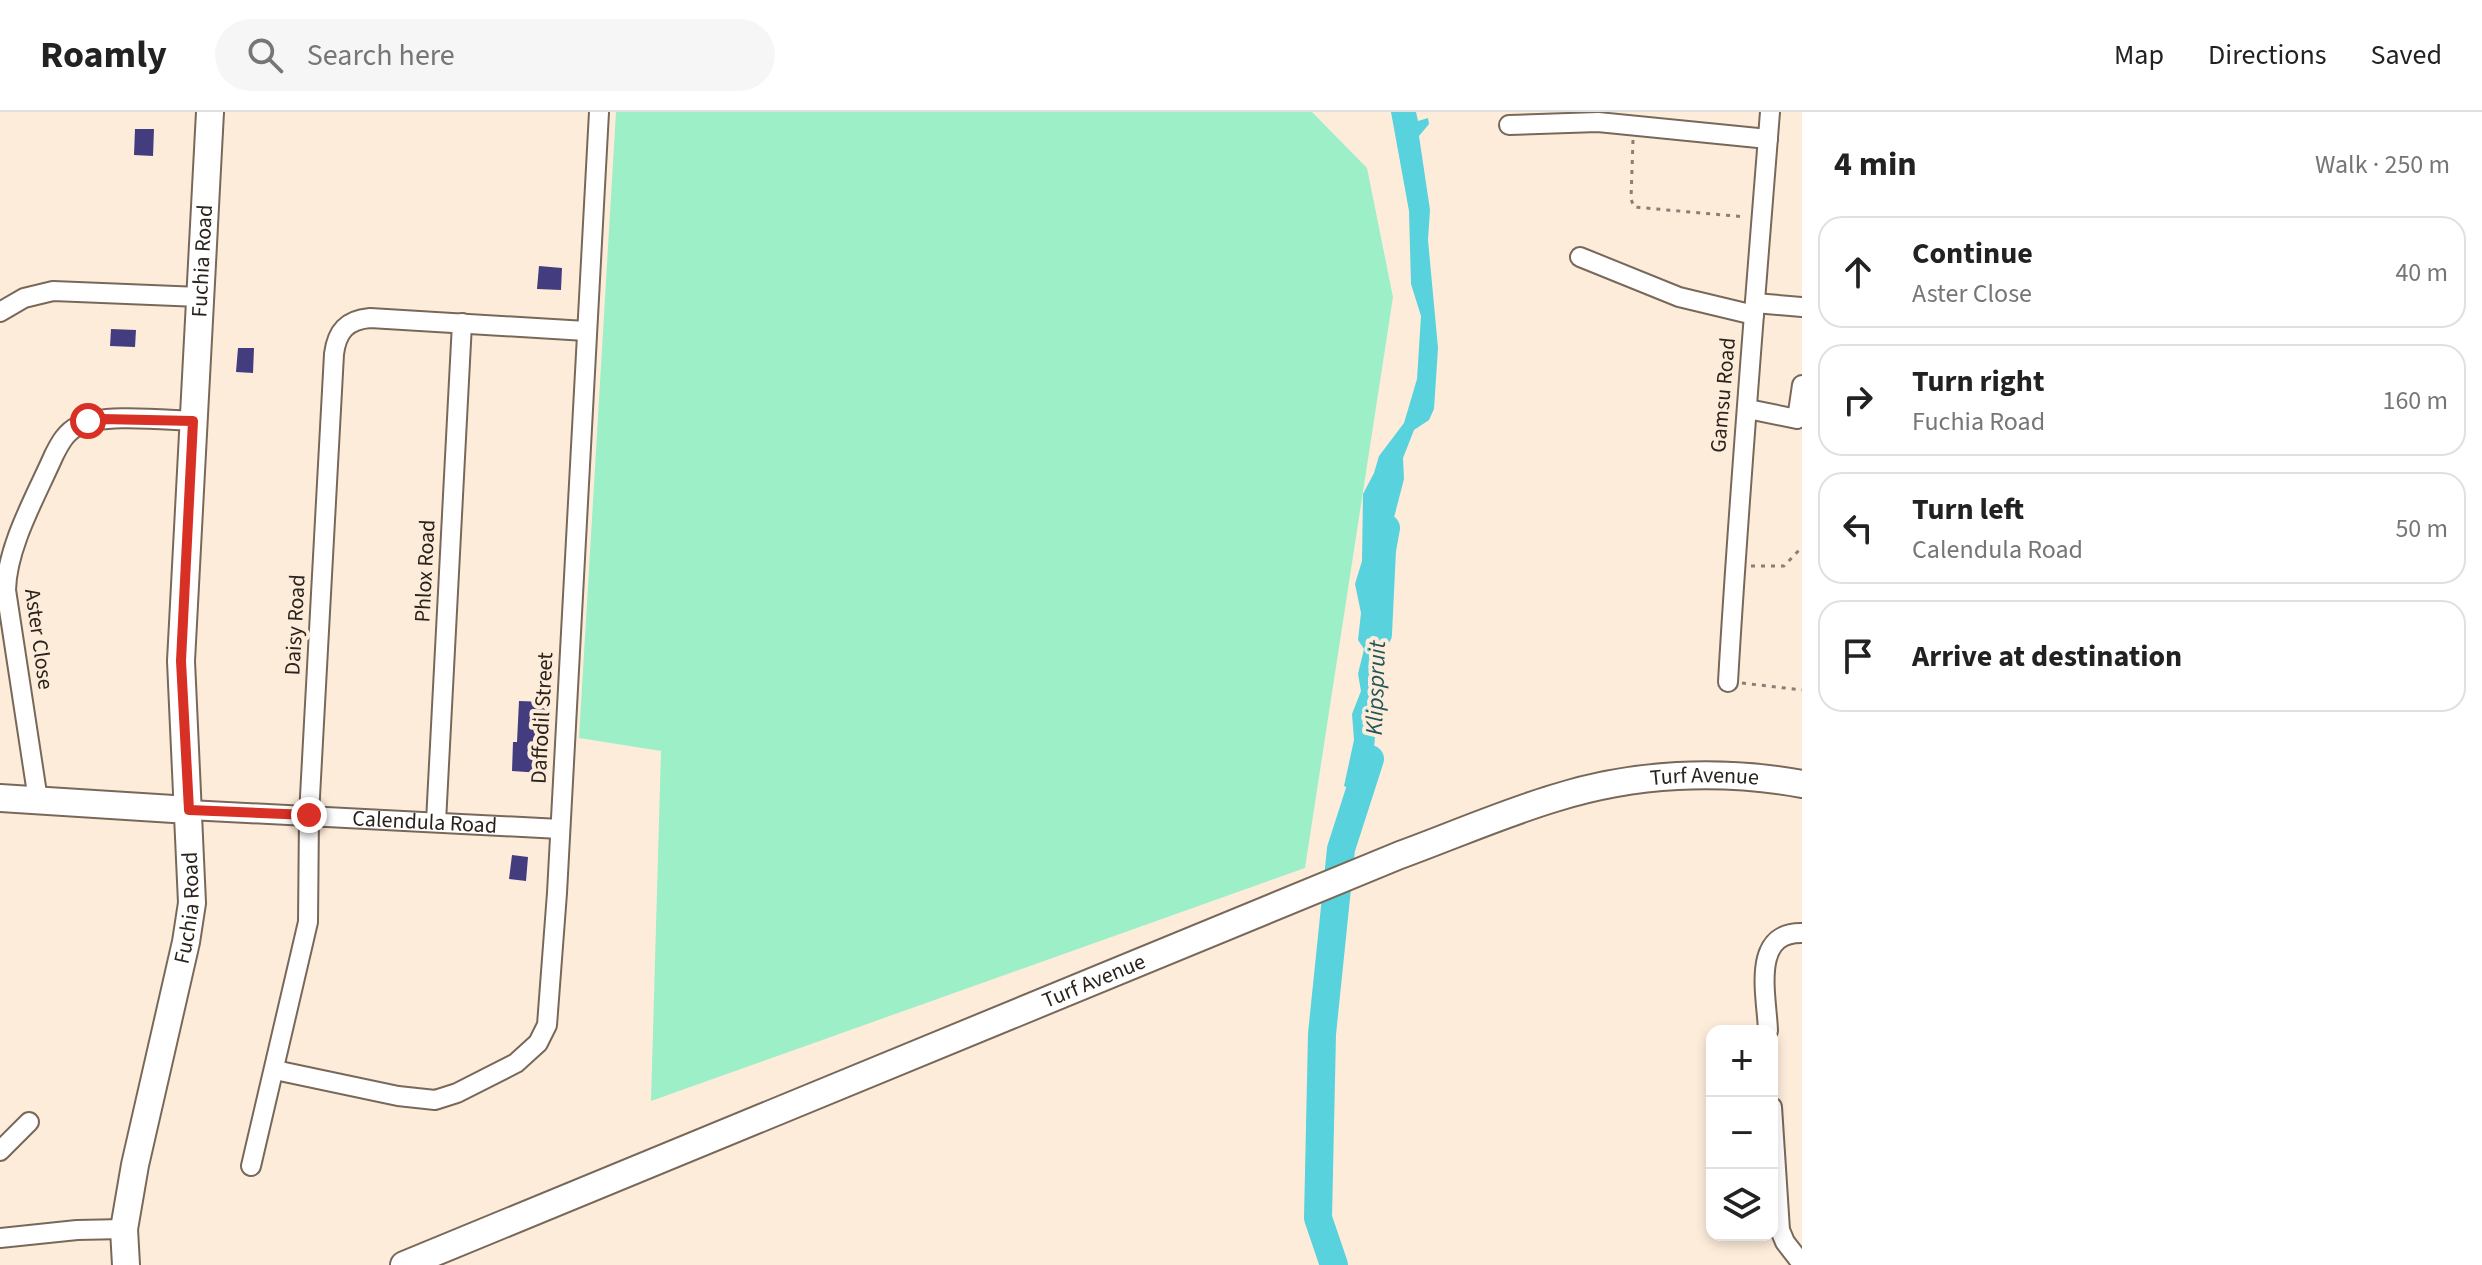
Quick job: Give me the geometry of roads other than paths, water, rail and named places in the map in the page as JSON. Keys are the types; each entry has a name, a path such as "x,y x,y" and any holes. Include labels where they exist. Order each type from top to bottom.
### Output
{"main road":[{"name":"Fuchia Road","path":"126,1265 124,1229 135,1165 190,921 193,882 181,661 210,112"},
{"name":"Turf Avenue","path":"404,1265 1400,855 1555,797 1627,781 1703,775 1802,784"},
{"name":"Calendula Road","path":"0,798 189,810"}],"street":[{"name":"Daffodil Street","path":"275,1070 398,1096 435,1100 457,1093 525,1057 543,1034 549,1015 599,112"},
{"name":"Gamsu Road","path":"1728,682 1741,464 1748,409 1770,112"},
{"path":"1509,125 1622,120 1768,139"},
{"path":"1580,257 1679,297 1755,309 1802,307"},
{"path":"0,312 24,298 53,291 200,297"},
{"name":"Daisy Road","path":"251,1166 308,922 309,815 335,345 347,324 362,319 586,331"},
{"name":"Phlox Road","path":"436,822 462,323"},
{"path":"1748,409 1797,419 1802,385"},
{"name":"Aster Close","path":"38,800 6,590 9,561 54,455 77,426 102,419 193,421"},
{"name":"Calendula Road","path":"189,810 560,829"},
{"path":"1768,1025 1768,951 1778,938 1802,933"},
{"path":"0,1151 29,1122"},
{"path":"1776,1169 1780,1230 1802,1264"},
{"path":"0,1238 77,1230 124,1229"}],"water":[{"path":"1391,112 1416,112 1418,121 1428,118 1429,124 1419,136 1430,210 1428,240 1438,348 1434,409 1429,420 1414,430 1403,458 1404,479 1376,587 1384,608 1378,709 1372,766 1362,796 1344,786 1354,740 1352,714 1361,691 1358,674 1364,649 1358,640 1361,613 1355,584 1362,561 1363,494 1379,456 1404,423 1417,379 1421,316 1411,284 1409,211"}],"waterway":[{"name":"Klipspruit","path":"1378,634 1386,528"},
{"name":"Klipspruit","path":"1334,1265 1318,1218 1322,1034 1341,849 1370,759"}]}
